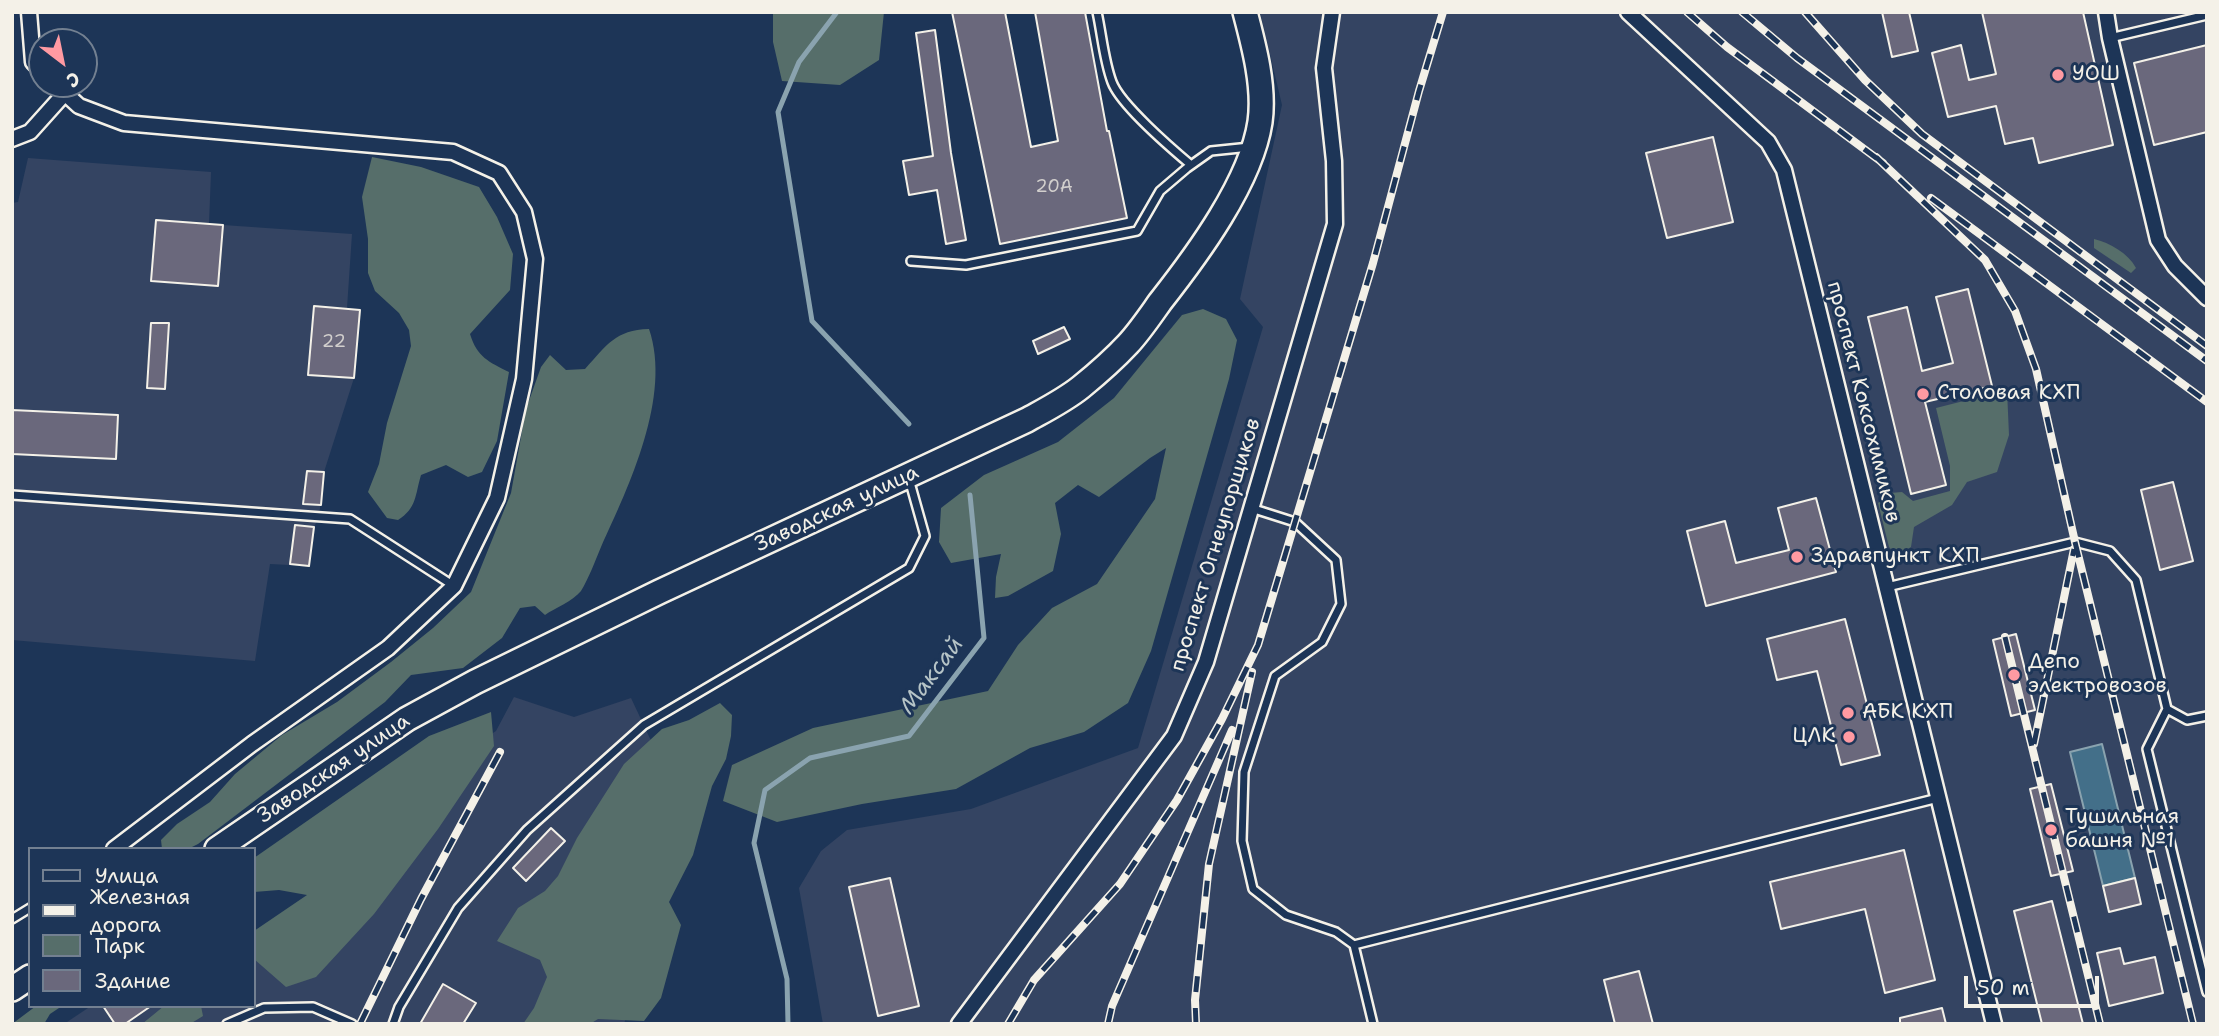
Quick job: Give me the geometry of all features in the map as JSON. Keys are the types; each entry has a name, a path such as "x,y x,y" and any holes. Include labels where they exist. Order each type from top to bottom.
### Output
{"main road":[{"name":"Заводская улица","path":"220,847 407,719 475,682 659,592 1027,420 1080,388 1128,344 1180,276 1221,216 1254,146 1260,121 1260,94 1245,12"},
{"path":"12,989 28,978"}],"street":[{"name":"проспект Огнеупорщиков","path":"959,1024 1174,736 1206,662 1335,224 1334,161 1324,68 1332,12"},
{"name":"проспект Коксохимиков","path":"1628,12 1768,142 1784,170 1994,1024"},
{"path":"2106,12 2158,240 2175,266 2207,298"},
{"path":"12,139 30,132 54,98"},
{"path":"70,98 79,106 124,123 453,152 499,173 524,212 535,259 524,379 497,498 454,586 388,648 253,744 117,847"}],"lane":[{"path":"1097,12 1112,84 1168,145 1191,165"},
{"path":"2110,38 2207,15"},
{"path":"911,261 966,265 1137,231 1160,191 1191,165 1212,151 1254,146"},
{"path":"393,1024 399,1007 458,908 527,830 644,725 909,569 925,536 908,475"},
{"path":"12,495 350,519 454,586"},
{"path":"1251,508 1295,522 1336,560 1341,604 1322,642 1275,676 1244,772 1242,841 1253,890 1286,915 1336,932 1354,945 1373,1024"},
{"path":"1887,587 2075,542 2110,551 2136,580 2167,709 2147,749 2207,992"},
{"path":"2167,709 2187,720 2207,716"},
{"path":"1354,945 1939,798"},
{"path":"12,919 28,909"},
{"path":"2197,954 2207,951"},
{"path":"227,1024 264,1008 313,1007 352,1024"}],"shaded area":[{"path":"1260,12 2207,12 2207,1024 823,1024 799,888 821,851 847,830 971,809 1138,748 1263,327 1240,299 1282,105"},
{"path":"28,158 211,172 209,224 352,234 347,308 360,310 354,378 324,472 319,517 314,527 309,566 270,564 255,661 12,640 12,203 18,202"},
{"path":"514,697 574,717 631,698 685,813 624,1024 64,1024 88,1008 256,1008 256,935 358,863 470,748 496,731"},
{"path":"2102,744 2135,878 2103,886 2070,752"}],"green space":[{"path":"773,12 884,12 879,60 840,85 782,81 773,42"},
{"path":"372,157 421,167 479,187 497,217 513,254 510,290 470,334 476,348 485,358 509,372 497,441 482,472 468,477 446,465 421,475 412,506 398,520 387,518 368,492 379,464 387,423 411,346 409,330 399,313 375,291 368,273 368,239 362,197"},
{"path":"2094,239 2118,249 2136,268 2131,273 2094,248"},
{"path":"1203,309 1226,319 1237,340 1229,379 1151,651 1128,703 1084,732 1030,748 956,789 862,804 777,822 723,801 732,765 813,728 988,691 1018,645 1052,608 1097,584 1155,499 1166,448 1099,497 1078,485 1055,503 1061,534 1053,571 1008,596 995,598 1001,554 951,563 939,542 941,508 984,475 1058,442 1114,398 1182,315"},
{"path":"649,329 655,355 651,411 635,469 624,497 578,595 545,615 535,606 520,608 502,638 463,668 411,675 385,702 198,844 192,847 162,847 161,840 177,824 210,802 235,774 282,735 337,702 391,662 471,592 511,493 526,409 541,367 550,355 566,370 585,369 612,340 637,330"},
{"path":"2007,390 2009,435 1997,472 1967,482 1952,505 1914,527 1911,547 1897,556 1889,547 1878,503 1890,493 1902,492 1913,501 1950,491 1950,466 1936,408"},
{"path":"720,703 732,715 731,736 726,759 712,786 693,855 669,902 681,925 661,998 644,1021 598,1019 590,1024 523,1024 534,1008 547,977 540,960 497,941 518,908 545,891 558,876 577,838 624,764 662,729 689,720"},
{"path":"491,712 494,746 438,829 374,914 316,977 286,987 256,961 256,930 307,895 279,890 256,892 256,857 429,736"},
{"path":"33,1008 59,1008 50,1014 44,1024 12,1024"},
{"path":"162,1008 201,1008 203,1016 190,1024 142,1024"}],"building":[{"path":"952,12 1005,12 1031,147 1058,141 1035,12 1085,12 1107,131 1127,218 1000,244"},
{"path":"1882,12 1909,12 1918,51 1892,57"},
{"name":"УОШ","path":"1982,12 2083,12 2113,145 2039,163 2033,138 2005,144 1996,106 1948,117 1932,53 1961,45 1969,80 1996,74"},
{"path":"935,30 951,153 966,240 946,244 937,190 909,195 903,161 933,156 916,33"},
{"path":"2207,45 2207,132 2154,145 2134,63"},
{"path":"1713,137 1733,222 1667,238 1646,153"},
{"path":"156,220 223,225 218,286 151,281"},
{"name":"Столовая КХП","path":"1968,289 1992,386 1925,402 1946,485 1911,494 1868,317 1907,307 1922,371 1953,363 1936,297"},
{"path":"314,306 360,310 354,378 308,375"},
{"path":"151,323 169,323 165,389 147,388"},
{"path":"1064,327 1070,339 1038,354 1033,341"},
{"path":"12,410 118,415 116,459 12,454"},
{"path":"307,471 324,472 321,505 303,504"},
{"path":"2173,482 2193,561 2160,570 2141,490"},
{"name":"Здравпункт КХП","path":"1816,498 1836,572 1706,606 1687,531 1725,521 1736,563 1789,550 1778,508"},
{"path":"295,525 314,527 309,566 290,564"},
{"path":"1845,619 1880,755 1841,765 1817,671 1777,680 1767,639"},
{"name":"Депо электровозов","path":"2016,634 2035,710 2011,716 1993,640"},
{"name":"Тушильная башня №1","path":"2051,784 2073,871 2051,876 2030,789"},
{"path":"551,828 565,841 526,881 513,868"},
{"path":"1904,850 1935,980 1885,993 1865,909 1781,929 1770,882"},
{"path":"890,878 919,1006 878,1016 849,887"},
{"path":"2135,878 2141,904 2109,912 2103,886"},
{"path":"2052,901 2083,1024 2042,1024 2014,911"},
{"path":"2120,948 2124,964 2155,957 2163,993 2109,1006 2097,953"},
{"path":"1639,971 1653,1024 1615,1024 1604,980"},
{"path":"443,984 476,1003 463,1024 420,1024"},
{"path":"104,1008 148,1008 125,1024 115,1024"},
{"path":"1942,1008 1946,1024 1900,1024 1900,1018"}],"waterway":[{"name":"Максай","path":"837,12 799,62 778,112 812,321 909,424"},
{"name":"Максай","path":"788,1024 787,979 754,843 765,790 810,758 909,736 984,638 970,495"}],"railway":[{"path":"1008,1024 1034,980 1120,884 1177,800 1222,719 1258,645 1373,263 1443,12"},
{"path":"1687,12 1727,47 1883,163"},
{"path":"1742,12 1797,58 2207,361"},
{"path":"1805,12 1865,80 1922,134 2207,346"},
{"path":"1876,157 1985,260 2015,311 2036,369 2075,542 2193,1024"},
{"path":"1931,198 2207,402"},
{"path":"2034,744 2074,549"},
{"path":"2005,637 2100,1024"},
{"path":"1196,1024 1195,1000 1209,864 1252,672"},
{"path":"1108,1024 1112,1006 1232,730"},
{"path":"360,1024 421,899 500,752"}],"place":[{"name":"УОШ","path":"2058,75"},
{"name":"Столовая КХП","path":"1923,394"},
{"name":"Здравпункт КХП","path":"1797,557"},
{"name":"Депо электровозов","path":"2014,675"},
{"name":"АБК КХП","path":"1848,713"},
{"name":"ЦЛК","path":"1849,737"},
{"name":"Тушильная башня №1","path":"2051,830"}]}
